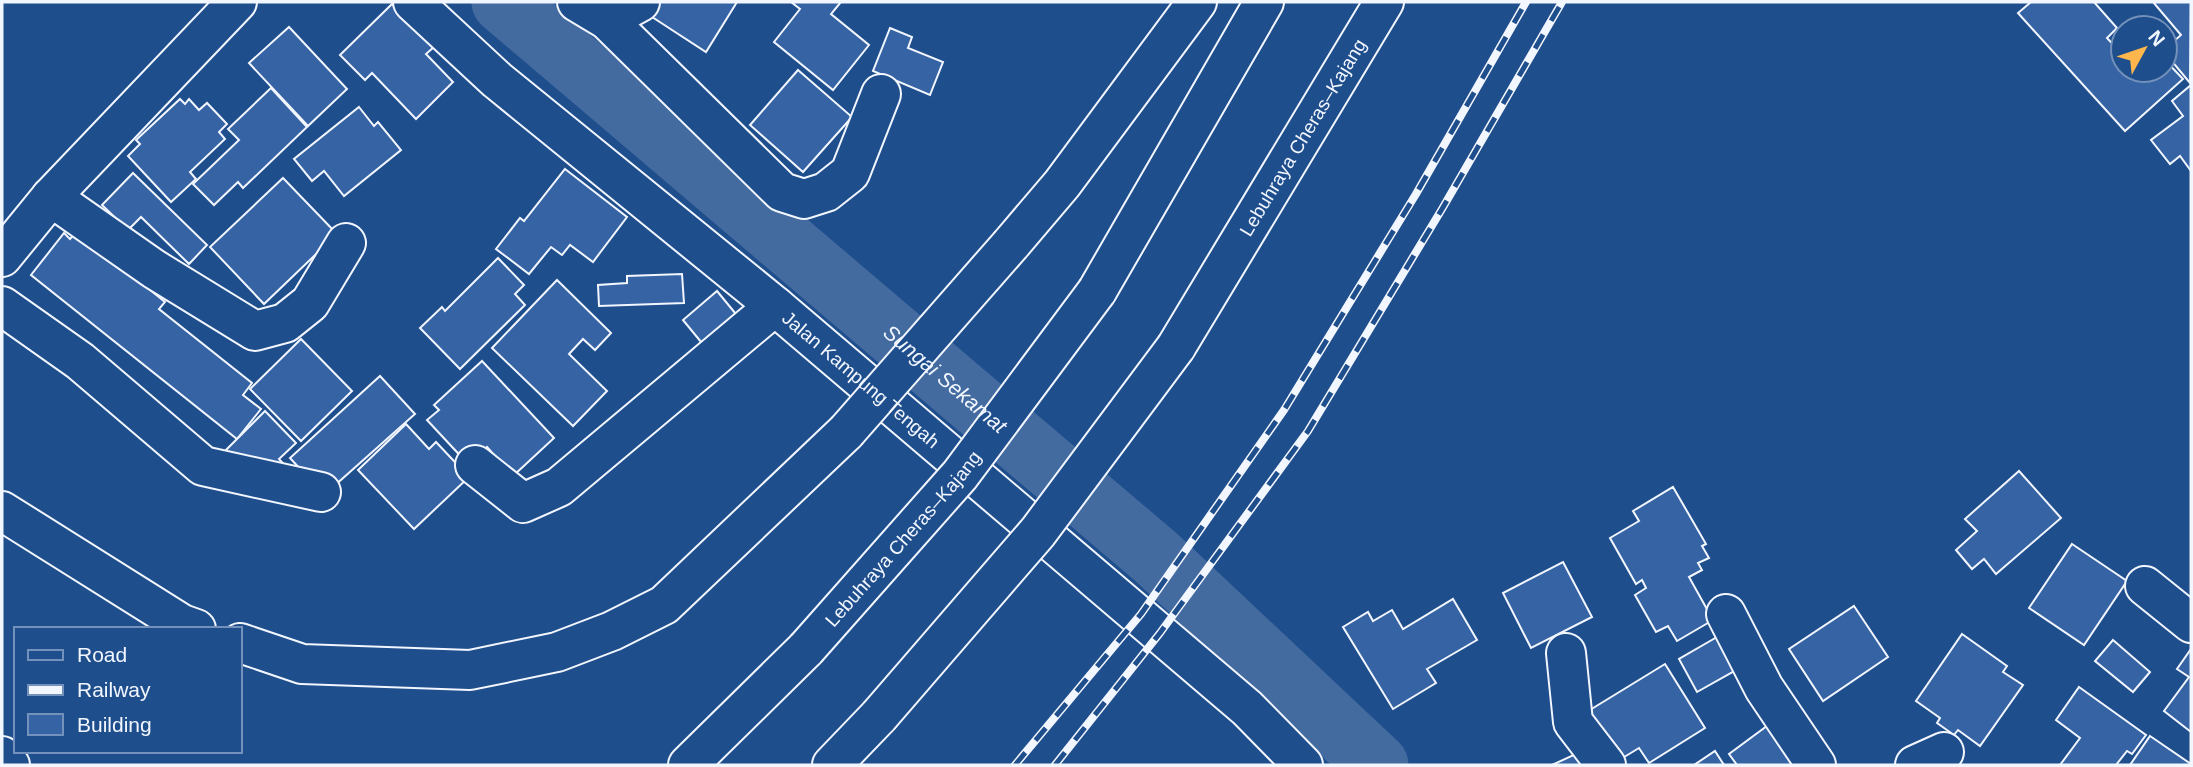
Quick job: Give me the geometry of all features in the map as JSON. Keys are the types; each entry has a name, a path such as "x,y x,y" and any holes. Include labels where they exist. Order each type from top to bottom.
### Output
{"main road":[{"path":"2,257 51,197 237,2"},
{"name":"Jalan Kampung Tengah","path":"413,2 497,80 775,306 1247,708 1303,765"},
{"path":"592,11 640,2"},
{"path":"242,644 302,664 470,670 557,652 612,631 664,605 846,432 1062,184 1197,2"},
{"name":"Lebuhraya Cheras–Kajang","path":"688,765 806,649 960,475 1097,291 1264,2"},
{"name":"Lebuhraya Cheras–Kajang","path":"832,765 879,716 1038,532 1176,348 1384,2"},
{"path":"592,11 782,192 804,198 826,192 850,173 881,94"},
{"path":"51,197 154,269 255,331 285,323 310,303 346,243"},
{"path":"2,306 80,361 203,466 321,492"},
{"path":"475,465 523,503 559,487 775,306"},
{"path":"2,511 190,627"},
{"path":"2145,586 2191,623"},
{"path":"1726,614 1764,688 1816,765"},
{"path":"1566,653 1573,722 1606,765"},
{"path":"2,756 10,765"}],"building":[{"path":"657,2 737,2 706,52 649,15"},
{"path":"791,2 841,2 831,14 869,45 833,90 774,42 800,9"},
{"path":"2031,2 2094,2 2109,19 2109,84 2177,84 2125,131 2018,13"},
{"path":"2153,2 2191,2 2190,83 2179,70 2179,14 2163,14"},
{"path":"392,4 434,47 426,54 453,82 416,119 372,73 365,80 340,55"},
{"path":"289,27 347,89 308,126 249,63"},
{"path":"890,28 912,37 908,48 943,62 930,95 873,71"},
{"path":"798,70 852,117 803,172 750,125"},
{"path":"2191,85 2191,171 2180,156 2170,164 2151,140 2183,116 2172,101"},
{"path":"271,88 307,127 243,188 238,182 214,205 193,184 239,140 228,129"},
{"path":"180,99 185,104 189,99 199,110 207,103 227,124 219,132 225,139 190,172 196,179 171,202 128,156 140,144 136,140"},
{"path":"359,107 374,126 378,122 401,150 344,196 324,171 312,181 294,159"},
{"path":"565,169 627,217 593,262 570,245 562,255 551,247 529,274 496,249 520,218 524,221"},
{"path":"133,173 207,245 189,264 141,217 128,230 102,205"},
{"path":"283,178 337,234 264,304 210,247"},
{"path":"77,231 165,302 159,309 252,383 243,395 261,409 237,439 31,275 64,233 70,239"},
{"path":"498,258 524,285 515,294 525,305 460,369 420,328 442,307 445,311"},
{"path":"682,274 684,303 599,306 598,285 627,283 627,276"},
{"path":"557,280 611,333 595,350 583,339 569,354 607,391 573,426 492,348"},
{"path":"717,291 740,319 706,348 683,320"},
{"path":"301,339 352,391 301,441 250,389"},
{"path":"482,361 554,438 513,476 487,447 468,464 427,420 439,410 434,405"},
{"path":"380,376 415,414 324,495 290,458"},
{"path":"265,411 296,443 279,459 287,468 222,454"},
{"path":"406,424 429,449 436,442 469,477 414,529 358,470"},
{"path":"2019,471 2061,518 1996,574 1984,559 1972,569 1956,550 1977,531 1965,519"},
{"path":"1673,487 1706,544 1702,546 1709,558 1698,563 1702,570 1689,577 1713,620 1677,641 1668,626 1656,632 1635,595 1646,588 1642,580 1636,584 1610,538 1639,521 1633,511"},
{"path":"2072,544 2127,581 2084,645 2029,608"},
{"path":"1563,562 1592,617 1531,648 1503,593"},
{"path":"1453,599 1477,640 1427,669 1436,683 1393,709 1343,627 1368,612 1373,621 1392,610 1403,629"},
{"path":"1854,606 1888,657 1823,701 1789,649"},
{"path":"1962,634 2007,666 2003,672 2023,685 1980,746 1958,730 1954,735 1937,723 1940,718 1916,701"},
{"path":"1717,637 1736,670 1697,692 1679,659"},
{"path":"2113,640 2150,672 2133,692 2095,661"},
{"path":"2191,649 2191,732 2164,711 2189,677 2177,669"},
{"path":"1665,664 1705,728 1649,763 1639,748 1616,762 1585,713"},
{"path":"2079,687 2146,735 2132,754 2127,751 2116,765 2060,765 2080,738 2056,720"},
{"path":"1771,723 1794,765 1737,765 1729,754"},
{"path":"2150,736 2191,764 2191,765 2130,765"},
{"path":"1715,751 1724,765 1694,765"},
{"path":"1580,752 1586,765 1552,765"}],"waterway":[{"name":"Sungai Sekamat","path":"503,2 1157,558 1377,765"}],"railway":[{"path":"1015,765 1141,614 1284,410 1416,194 1526,2"},
{"path":"1055,765 1160,633 1308,431 1442,209 1562,2"}]}
